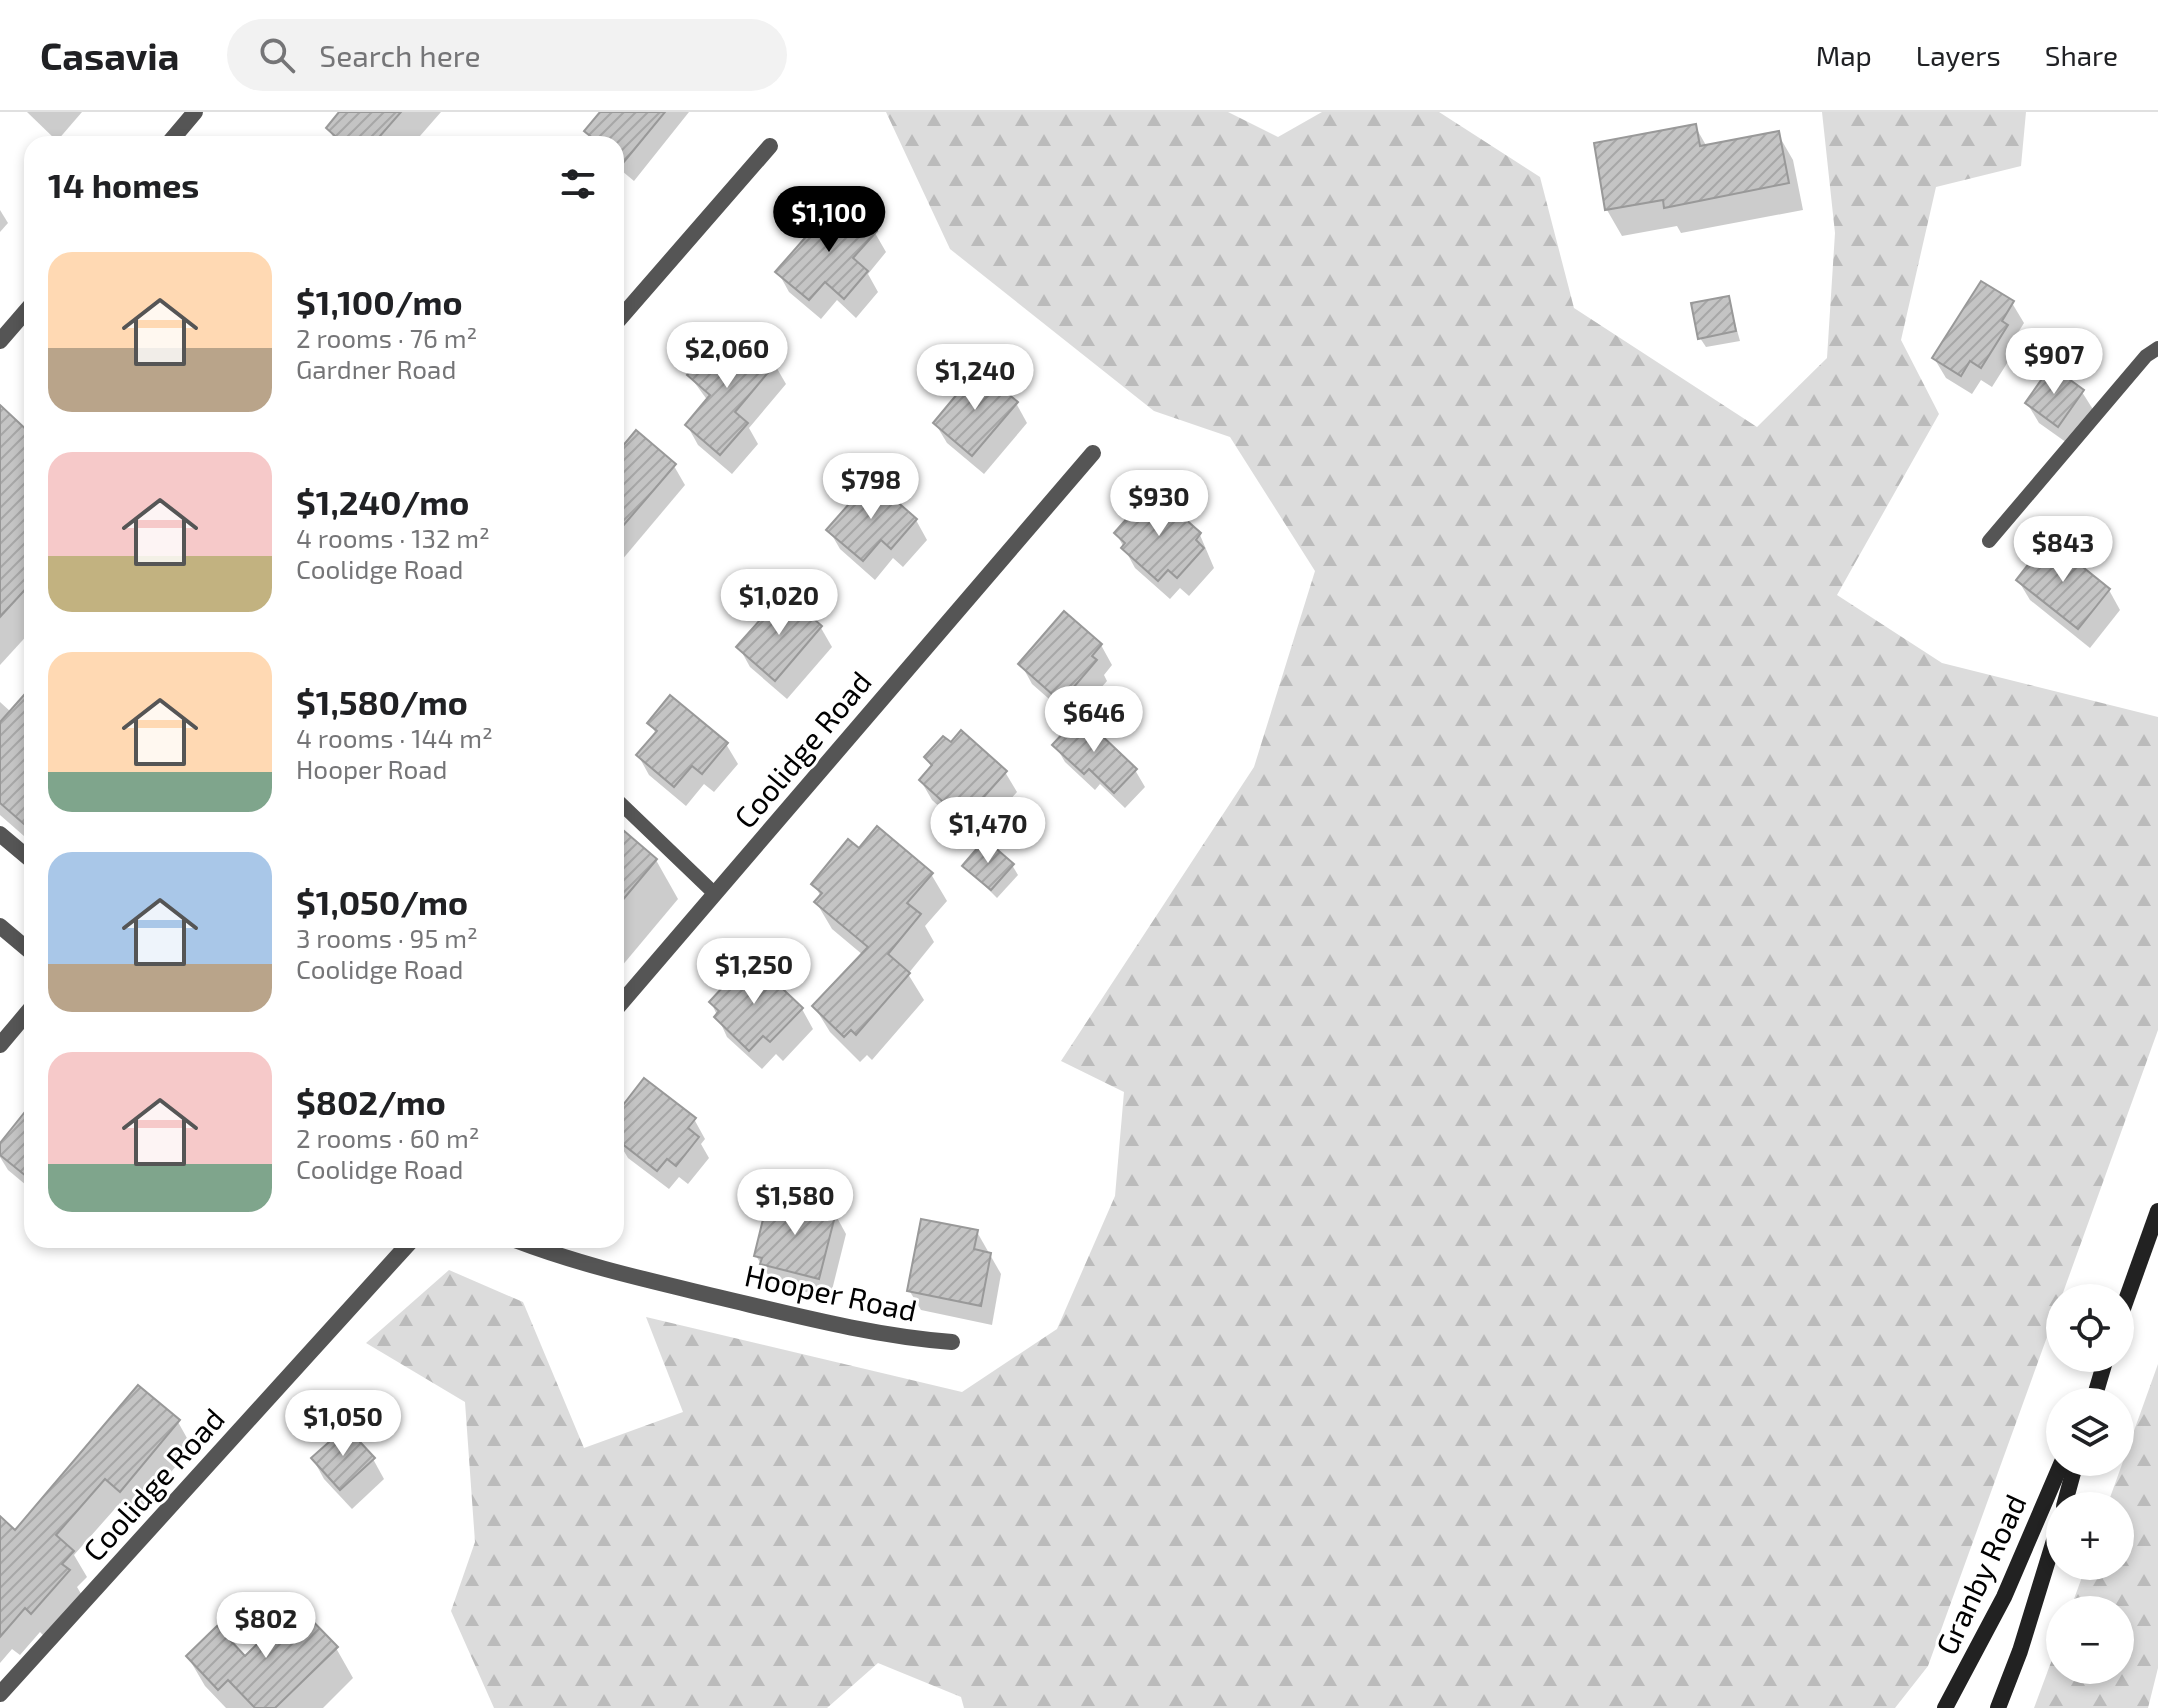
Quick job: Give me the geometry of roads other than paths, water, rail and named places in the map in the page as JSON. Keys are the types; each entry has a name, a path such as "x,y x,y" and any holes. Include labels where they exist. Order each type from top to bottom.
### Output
{"main road":[{"path":"2132,1284 2158,1211"},
{"name":"Granby Road","path":"1945,1708 2004,1597 2056,1476"},
{"name":"Granby Road","path":"1998,1708 2020,1651 2046,1566"}],"street":[{"path":"175,136 195,112"},
{"path":"624,314 770,146"},
{"path":"0,341 24,313"},
{"name":"Coolidge Road","path":"624,1000 1093,453"},
{"path":"0,834 24,854"},
{"path":"0,926 24,946"},
{"path":"0,1045 24,1016"},
{"name":"Coolidge Road","path":"0,1694 405,1248"},
{"name":"Hooper Road","path":"536,1248 572,1262 791,1315 903,1338 952,1342"}],"lane":[{"path":"1989,541 2146,356 2158,348"},
{"path":"624,807 715,894"}]}
